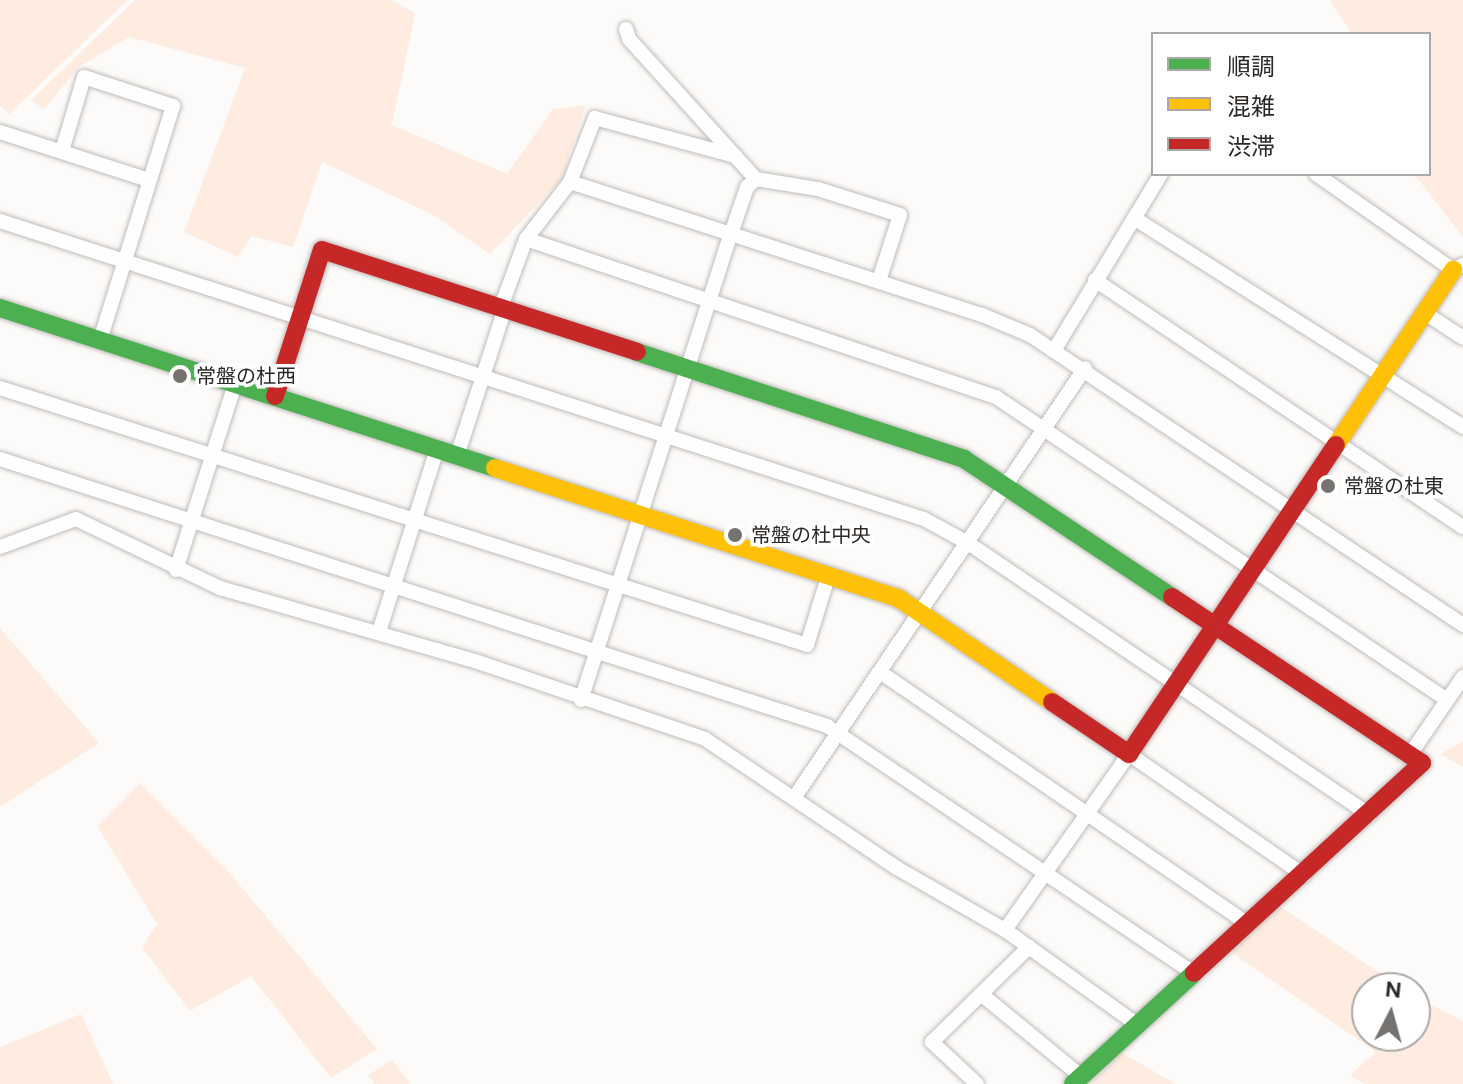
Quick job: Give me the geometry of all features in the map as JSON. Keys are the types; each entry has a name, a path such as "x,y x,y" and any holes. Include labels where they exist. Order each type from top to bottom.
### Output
{"street":[{"path":"626,29 629,39 756,179 818,189 900,215 879,281"},
{"path":"62,151 84,77 173,106 100,340"},
{"path":"457,456 526,239 570,182 595,118 735,156"},
{"path":"0,132 149,180"},
{"path":"1055,349 1160,176"},
{"path":"1005,930 1129,754 1458,268 1319,176"},
{"path":"581,700 731,234 747,187 756,179"},
{"path":"570,182 982,315 1055,349 1463,625"},
{"path":"1134,218 1463,427"},
{"path":"0,221 906,512 968,543 1174,687 1370,815"},
{"path":"526,239 946,376 1047,426 1447,700"},
{"path":"275,396 322,250 688,367 946,451 1007,485 1422,763 1370,815 1135,1023 1077,1080 981,994"},
{"path":"1095,280 1337,446 1463,527"},
{"path":"0,308 898,598 1304,875"},
{"path":"1425,313 1463,338"},
{"path":"794,798 1085,368"},
{"path":"176,570 235,384"},
{"path":"0,388 807,645 829,574"},
{"path":"379,632 437,449"},
{"path":"0,459 838,733 1047,871 1193,973"},
{"path":"0,547 76,519 176,570 314,617 379,632 581,700 658,720 705,739 897,868 1005,930 1135,1023"},
{"path":"880,672 1086,816 1248,924"},
{"path":"1409,756 1463,677"},
{"path":"977,1084 932,1042 1029,947"}],"shaded area":[{"path":"0,0 127,0 10,114 0,106"},
{"path":"135,0 392,0 415,13 392,125 507,174 553,109 586,105 562,178 490,254 433,215 322,162 293,247 252,236 238,257 184,232 245,68 129,37 79,67 44,109 31,100"},
{"path":"1330,0 1463,0 1463,237 1416,176 1431,176 1431,32 1351,32"},
{"path":"0,628 99,743 0,807"},
{"path":"1463,741 1463,767 1440,754 1441,754"},
{"path":"140,783 228,871 377,1049 331,1078 251,976 190,1011 142,947 157,924 97,826"},
{"path":"1278,905 1378,972 1351,972 1351,1035 1232,953"},
{"path":"1431,1005 1463,1021 1463,1084 1364,1084 1350,1075 1376,1052 1431,1052"},
{"path":"81,1014 113,1084 0,1084 0,1047"},
{"path":"1122,1053 1176,1084 1090,1084"},
{"path":"392,1060 411,1084 375,1084 368,1075"}],"traffic: fast":[{"path":"0,308 495,468"},
{"path":"637,352 964,459 1172,597"},
{"path":"1073,1084 1194,973"}],"traffic: slow":[{"path":"1336,445 1453,270"},
{"path":"495,468 898,598 1052,702"}],"traffic: jam":[{"path":"275,396 322,250 637,352"},
{"path":"1052,702 1129,754 1336,445"},
{"path":"1172,597 1422,763 1194,973"}],"place":[{"name":"常盤の杜西","path":"180,376"},
{"name":"常盤の杜東","path":"1328,486"},
{"name":"常盤の杜中央","path":"735,535"}]}
